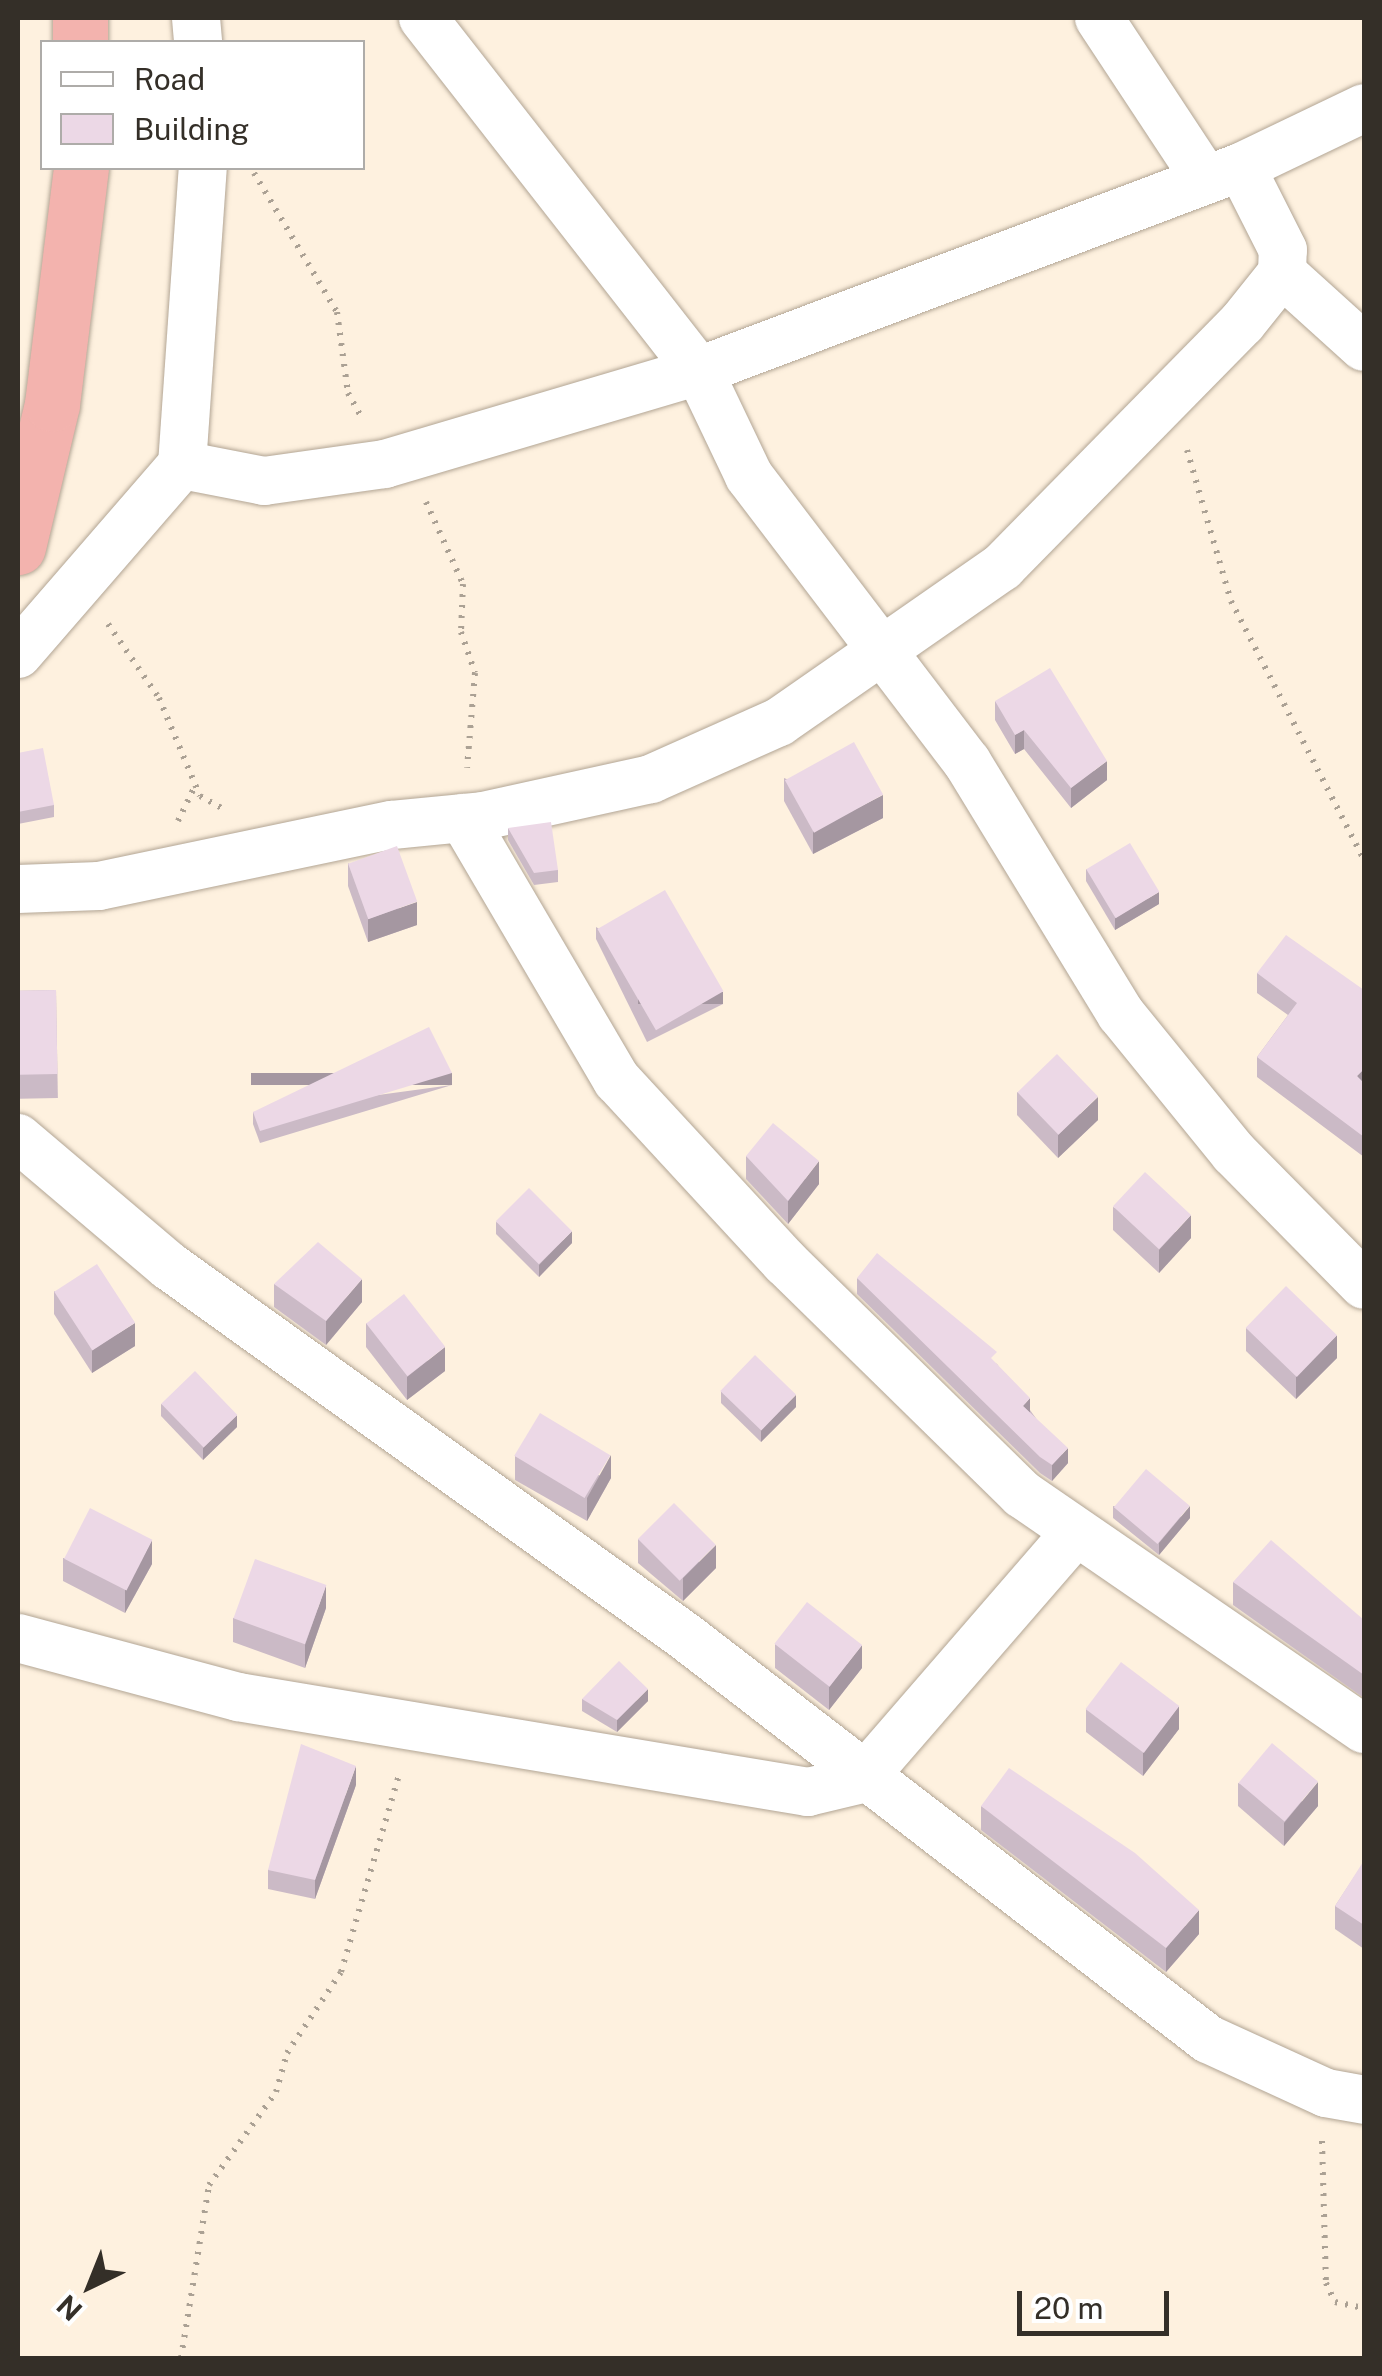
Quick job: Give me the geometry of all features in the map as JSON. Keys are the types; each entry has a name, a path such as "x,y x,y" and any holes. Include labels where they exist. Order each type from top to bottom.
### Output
{"highway":[{"path":"18,547 52,404 82,170"}],"street":[{"path":"423,18 699,371 749,476 967,762 1121,1014 1234,1153 1364,1286"},
{"path":"18,889 100,886 473,817 651,779 779,722 880,646 1002,567 1136,435 1282,273 1283,250 1099,18"},
{"path":"182,464 264,481 385,464 699,371 1223,173 1364,108"},
{"path":"18,654 182,464 202,170"},
{"path":"1282,273 1364,347"},
{"path":"473,817 618,1080 785,1262 1074,1534 1364,1729"},
{"path":"18,1138 169,1266 686,1637 862,1779 1208,2039 1345,2096"},
{"path":"18,1638 238,1698 780,1793 862,1779 1074,1534"}],"path":[{"path":"253,170 336,312 356,407"},
{"path":"1136,435 1185,445 1232,601 1364,860"},
{"path":"385,464 433,510 462,584 461,632 475,672 466,765 473,817"},
{"path":"87,576 159,698 200,796 294,849"},
{"path":"181,2358 209,2186 276,2092 287,2053 341,1972 415,1732"},
{"path":"1345,2096 1326,2283 1334,2302 1364,2308"}],"building":[{"path":"1050,668 1107,761 1071,788 1024,730 1015,735 995,701"},
{"path":"854,742 883,794 814,833 785,780"},
{"path":"43,748 54,805 18,812 18,753"},
{"path":"551,822 558,870 534,873 508,828"},
{"path":"1130,843 1159,892 1116,918 1086,869"},
{"path":"397,846 417,901 368,919 348,864"},
{"path":"665,890 724,991 656,1030 597,929"},
{"path":"1286,935 1364,990 1364,1069 1357,1076 1364,1083 1364,1137 1257,1057 1297,1003 1257,973"},
{"path":"56,990 57,1074 19,1075 18,991"},
{"path":"429,1027 452,1073 260,1131 253,1112"},
{"path":"1057,1054 1098,1096 1058,1135 1017,1092"},
{"path":"773,1123 819,1161 788,1201 746,1156"},
{"path":"1145,1172 1191,1215 1159,1249 1113,1206"},
{"path":"529,1188 572,1231 539,1264 496,1221"},
{"path":"318,1242 362,1279 326,1321 274,1284"},
{"path":"877,1253 997,1352 991,1358 1030,1398 1023,1406 1068,1448 1052,1465 857,1278"},
{"path":"97,1264 135,1323 92,1350 54,1292"},
{"path":"1286,1286 1337,1335 1297,1377 1246,1328"},
{"path":"404,1294 445,1347 407,1376 366,1324"},
{"path":"755,1355 796,1395 761,1431 720,1391"},
{"path":"195,1371 237,1415 204,1448 161,1404"},
{"path":"540,1413 610,1455 585,1498 514,1456"},
{"path":"1146,1469 1190,1506 1158,1544 1114,1507"},
{"path":"674,1503 716,1545 680,1581 638,1539"},
{"path":"90,1508 152,1540 126,1591 64,1559"},
{"path":"1271,1540 1364,1620 1364,1675 1233,1582"},
{"path":"255,1559 326,1585 305,1644 233,1618"},
{"path":"807,1602 862,1645 830,1687 774,1644"},
{"path":"619,1661 648,1689 617,1720 582,1699"},
{"path":"1121,1662 1179,1706 1144,1753 1085,1709"},
{"path":"1272,1743 1318,1782 1285,1821 1239,1783"},
{"path":"301,1744 356,1766 315,1880 268,1870"},
{"path":"1009,1768 1135,1853 1199,1910 1166,1948 981,1806"},
{"path":"1364,1862 1364,1925 1335,1906"}]}
